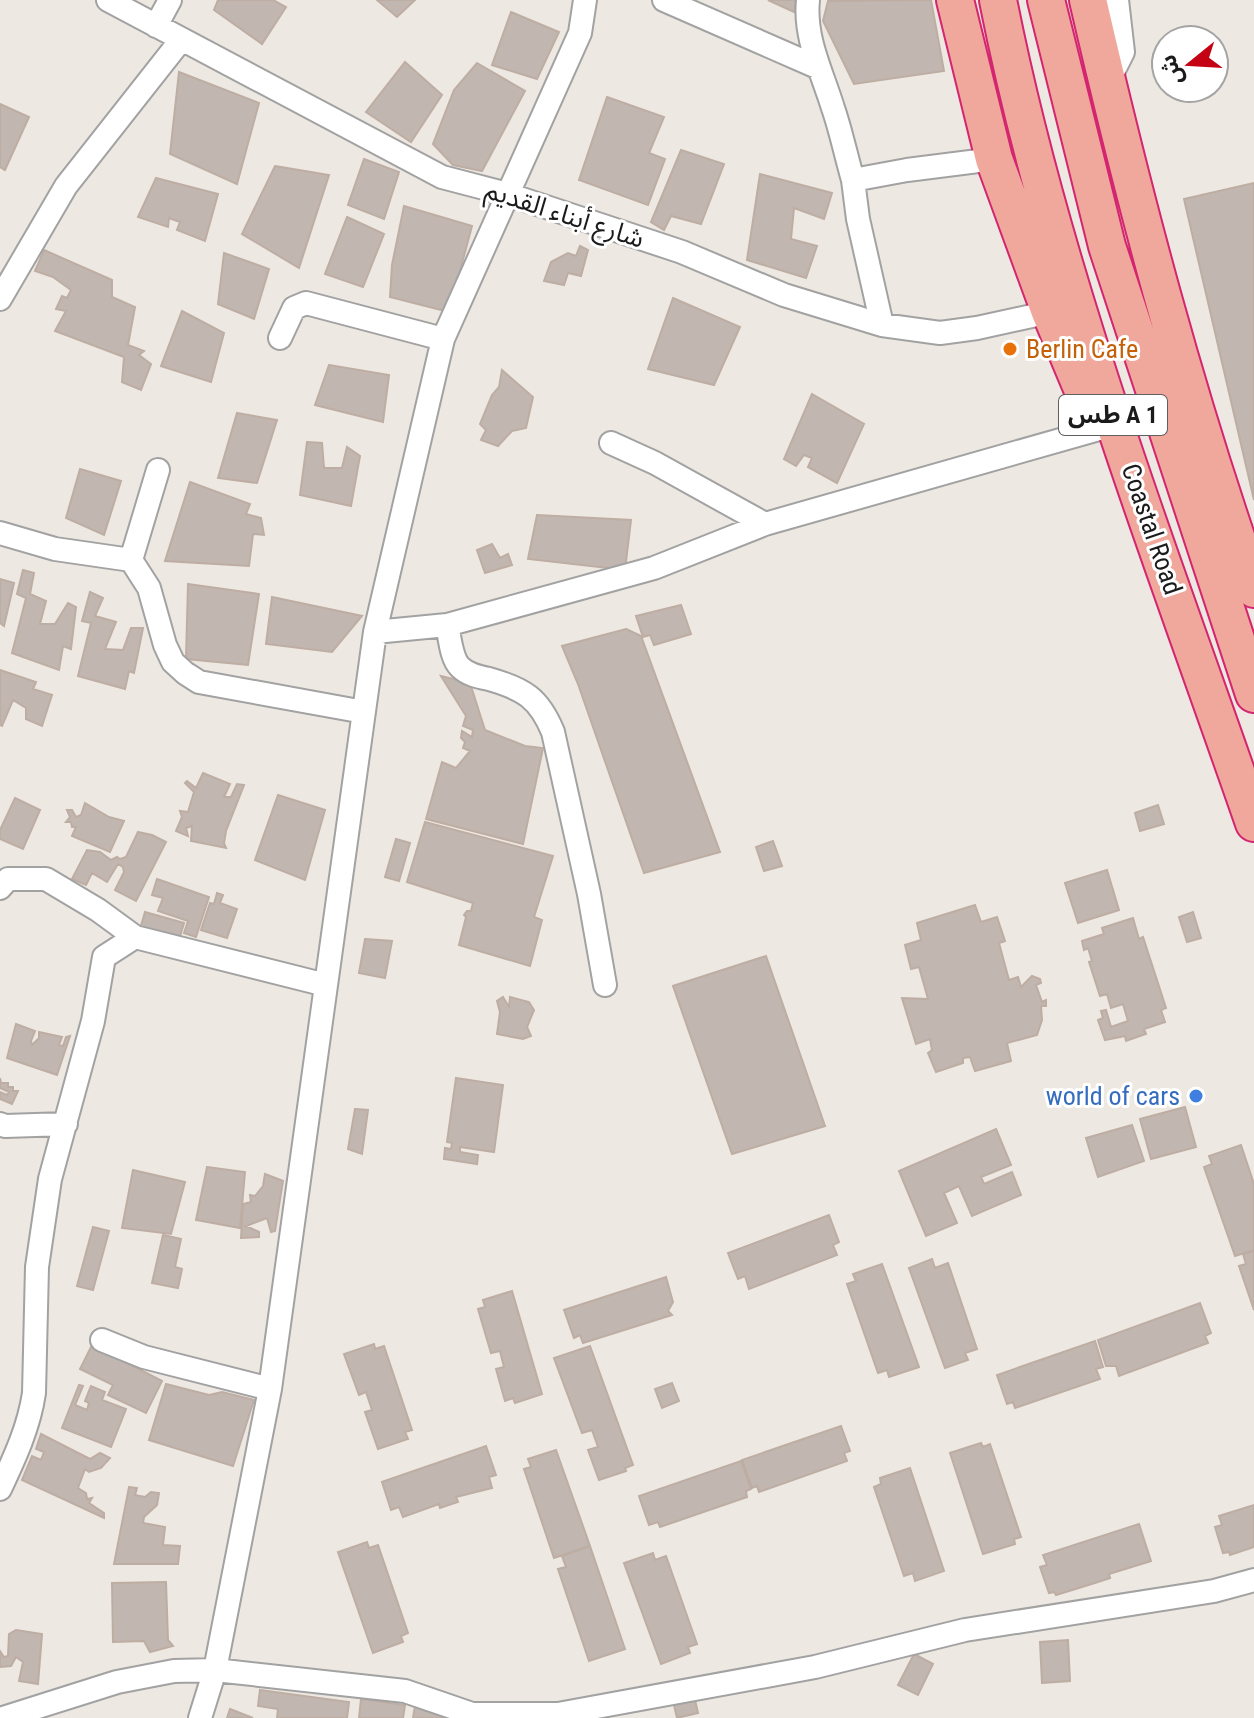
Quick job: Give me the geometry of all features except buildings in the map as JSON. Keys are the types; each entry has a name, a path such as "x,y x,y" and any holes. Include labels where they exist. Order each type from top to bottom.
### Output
{"highway":[{"path":"955,0 994,159 1050,312 1099,429 1136,484"},
{"name":"Coastal Road","path":"998,0 1010,59 1060,246 1136,484 1254,823"},
{"name":"Coastal Road","path":"1046,0 1107,246 1254,694"},
{"path":"1088,0 1147,243 1187,385 1254,589"}],"street":[{"name":"شارع أبناء القديم","path":"108,0 442,177 507,194 682,252 784,295 882,325 940,333 1050,312"},
{"path":"156,26 170,0"},
{"path":"200,1718 215,1670 270,1389 375,632 443,339 580,33 585,0"},
{"path":"664,0 817,67"},
{"path":"808,0 806,15 817,67 833,107 853,180 858,219 882,325"},
{"path":"1107,83 1123,52 1117,0"},
{"path":"0,299 66,186 181,40"},
{"path":"853,180 994,159"},
{"path":"280,338 294,308 306,303 443,339"},
{"path":"375,632 447,625 654,568 765,524 1099,429"},
{"path":"611,443 655,463 765,524"},
{"path":"131,560 158,470"},
{"path":"0,533 55,549 131,560 149,588 173,662 199,682 364,712"},
{"path":"447,625 455,660 460,667 472,675 516,688 530,696 545,712 553,732 589,894 605,985"},
{"path":"0,888 8,879 46,879 98,910 135,937 326,985"},
{"path":"0,1489 19,1449 31,1412 37,1267 50,1179 93,1021 104,957 135,937"},
{"path":"0,1124 66,1124"},
{"path":"102,1340 144,1357 270,1389"},
{"path":"3,1718 117,1682 174,1671 215,1670 405,1691 472,1714 558,1714 815,1667 965,1630 1214,1591 1254,1580"}],"place":[{"name":"Berlin Cafe","path":"1010,349"},
{"name":"world of cars","path":"1196,1096"}]}
